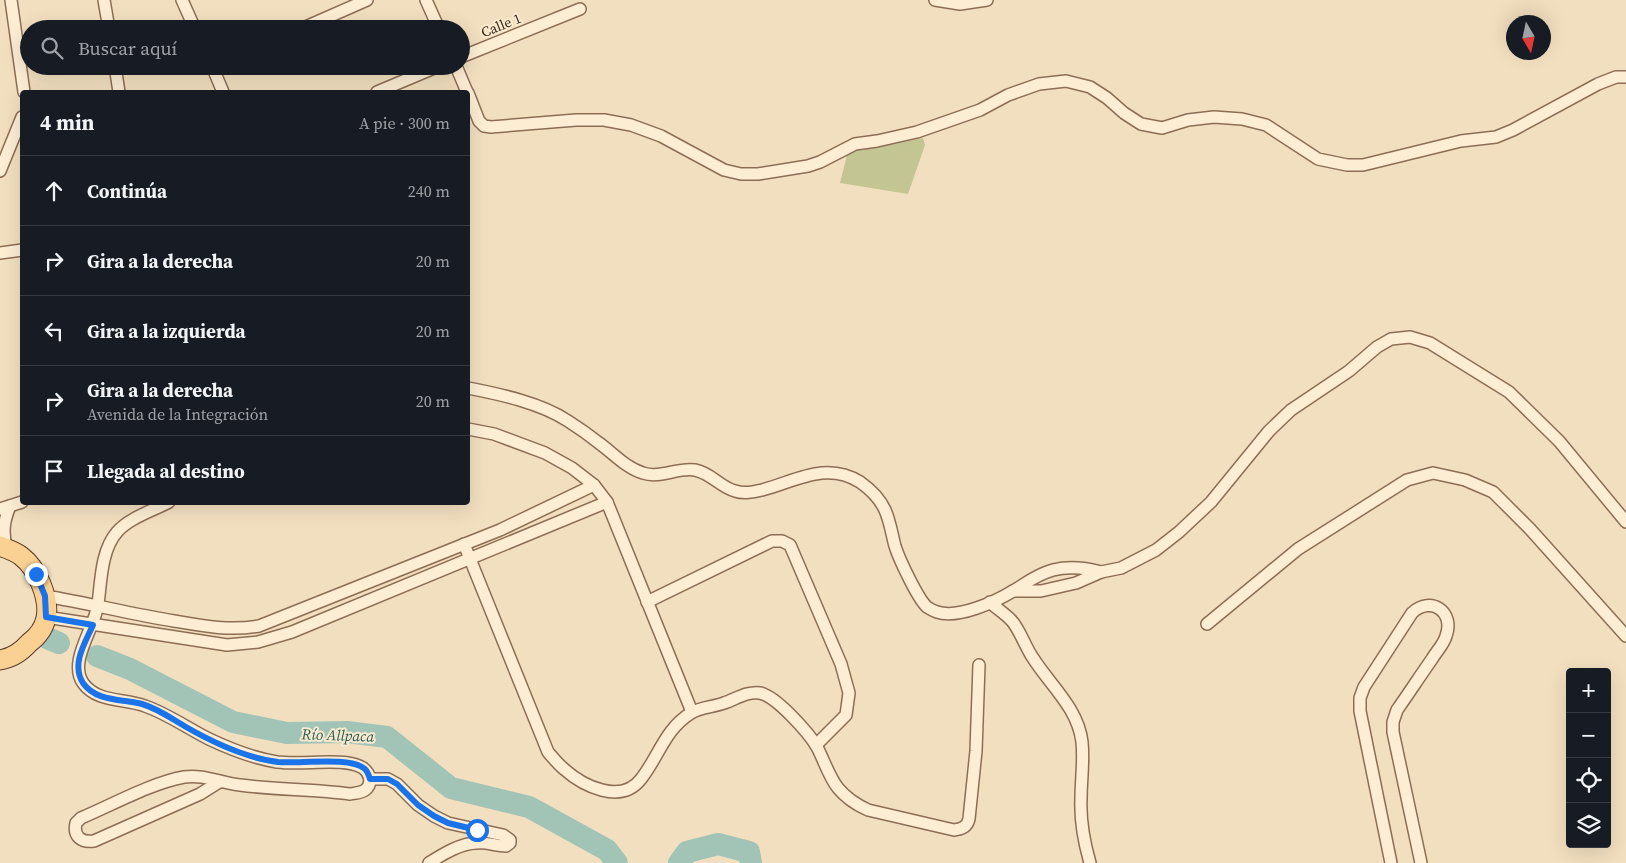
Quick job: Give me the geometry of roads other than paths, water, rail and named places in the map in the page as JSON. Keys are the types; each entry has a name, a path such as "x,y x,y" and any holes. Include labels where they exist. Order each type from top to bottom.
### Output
{"main road":[{"path":"0,660 7,659 21,651 35,638 43,627 46,617 45,596 36,574 20,555 3,547"}],"street":[{"path":"11,0 20,64"},
{"path":"104,0 107,20"},
{"path":"182,0 191,20"},
{"path":"321,20 367,0"},
{"path":"426,0 435,20"},
{"path":"935,0 960,4 987,0"},
{"name":"Calle 1","path":"470,53 580,9"},
{"path":"22,75 24,90"},
{"path":"116,75 119,90"},
{"path":"216,75 223,90"},
{"path":"382,90 418,75"},
{"path":"460,75 466,90"},
{"path":"470,99 484,126 604,120 631,125 661,136 724,170 741,174 758,174 808,166 855,144 917,132 980,110 1008,95 1039,84 1066,80 1090,87 1141,124 1162,128 1188,120 1214,116 1242,119 1266,125 1318,159 1347,165 1363,165 1461,141 1496,137 1513,130 1598,84 1616,77 1626,77"},
{"path":"0,171 20,122"},
{"path":"0,241 4,252 20,250"},
{"path":"1013,591 1041,590 1076,582 1139,560 1164,544 1211,502 1269,431 1291,410 1350,371 1377,347 1391,338 1410,337 1430,343 1509,392 1560,441 1626,522"},
{"path":"470,389 537,406 566,420 597,441 629,467 644,474 696,470 709,475 736,492 749,492 822,472 839,473 859,482 876,495 885,510 896,549 920,598 927,607 947,614 960,612 990,602 1013,591 1029,580 1055,570 1086,568 1102,572"},
{"path":"470,429 494,434 545,453 572,468 594,485 607,502 692,712"},
{"path":"1207,624 1298,549 1407,480 1434,473 1465,480 1493,492 1530,529 1626,636"},
{"path":"45,596 220,629 241,629 259,626 500,530 594,485"},
{"path":"46,617 227,645 258,642 292,632 607,502"},
{"path":"3,547 5,507 20,503"},
{"path":"163,505 128,523 116,533 102,565 98,607 78,666 83,682 95,694 143,704 164,713 209,739 255,757 279,762 350,764 364,769 370,779 369,785 365,790 350,794 242,786 197,776 184,777 160,784 81,818 76,823 74,829 76,835 81,840 87,842 94,841 200,794 219,782"},
{"path":"647,602 772,541 782,541 790,545 841,664 849,693 846,715 816,745"},
{"path":"464,544 548,752 563,769 576,778 605,791 618,792 629,788 640,780 667,734 692,712 722,704 750,692 764,694 780,704 816,745 837,788 856,804 868,810 954,830 962,829 968,824 969,819 976,751 979,665"},
{"path":"990,602 1011,619 1033,659 1065,701 1077,721 1083,758 1082,823 1085,846 1090,863"},
{"path":"1390,863 1360,711 1360,698 1364,687 1412,613 1419,607 1428,605 1436,606 1445,614 1448,621 1446,638 1397,710 1393,732 1421,863"},
{"path":"370,779 388,779 397,784 418,805 448,823 503,835 510,840 510,843 506,846 470,844 447,853 429,863"}],"waterway":[{"name":"Río Allpaca","path":"47,638 59,643"},
{"name":"Río Allpaca","path":"97,656 130,669 233,722 287,733 347,732 387,737 451,788 529,807 607,850 617,863"},
{"name":"Río Allpaca","path":"679,863 687,852 718,844 749,852 751,863"}]}
